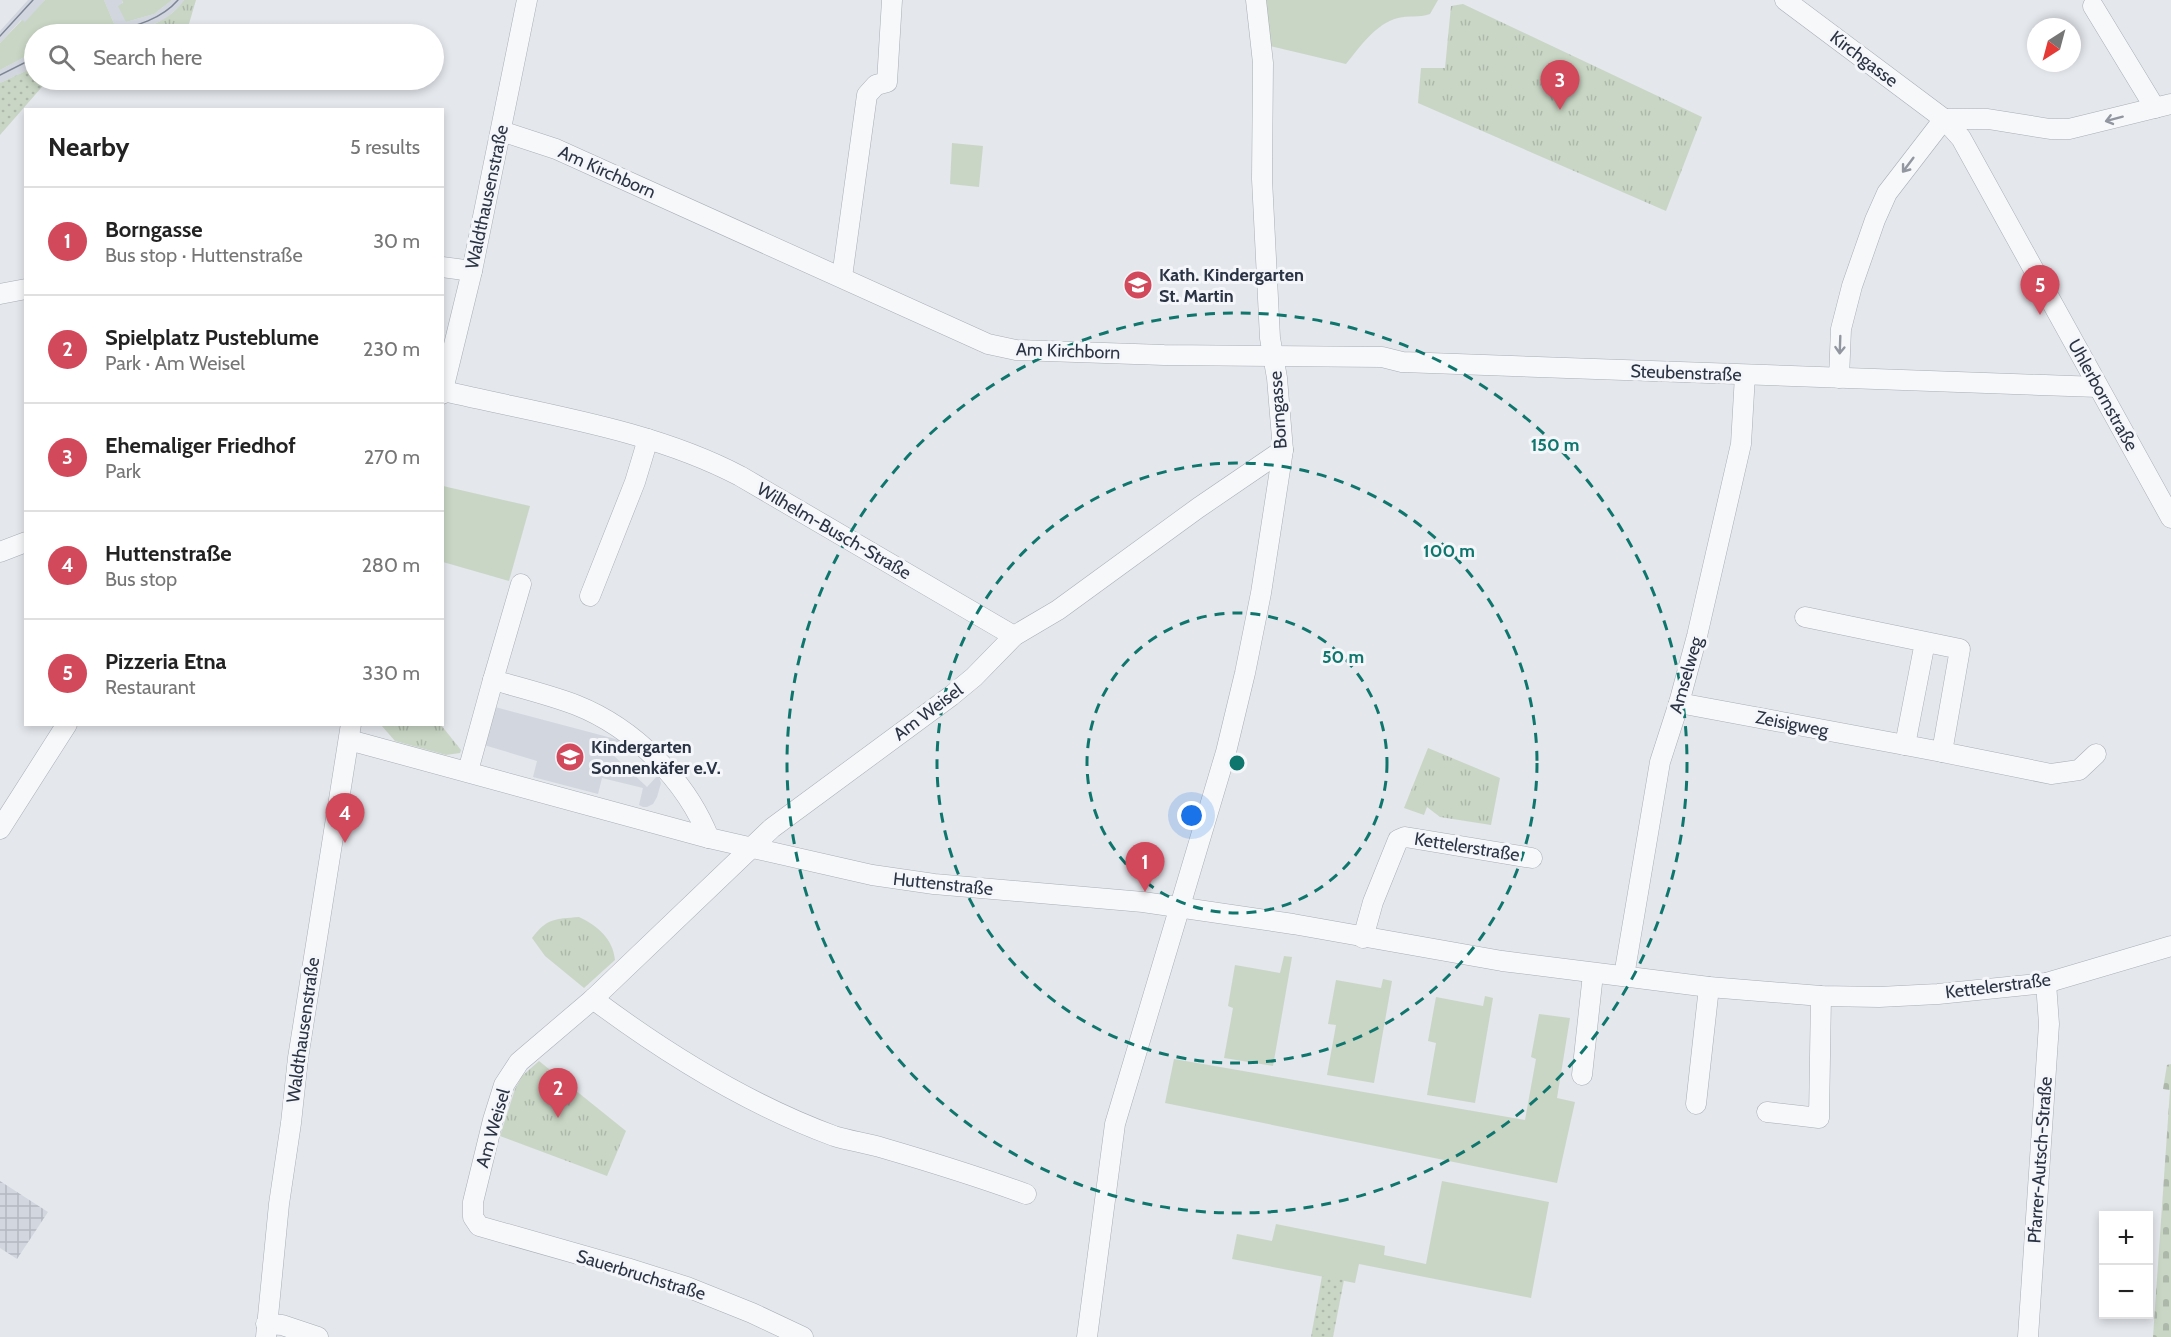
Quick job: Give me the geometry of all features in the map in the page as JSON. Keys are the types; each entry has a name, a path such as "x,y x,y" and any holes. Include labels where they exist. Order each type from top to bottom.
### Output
{"street":[{"name":"Waldthausenstraße","path":"444,388 472,271 527,0"},
{"path":"842,277 867,95 876,86 887,82 892,0"},
{"name":"Borngasse","path":"1087,1337 1115,1124 1227,752 1260,593 1283,450 1278,383 1270,338 1262,179 1263,63 1256,0"},
{"name":"Kirchgasse","path":"1785,0 1944,118"},
{"path":"1839,378 1841,329 1852,286 1875,220 1887,193 1944,118 1988,118 2050,129 2069,129 2163,106 2093,6"},
{"name":"Uhlerbornstraße","path":"1944,118 1965,145 2171,518"},
{"name":"Am Kirchborn","path":"501,131 556,149 988,344 1009,349 1164,355 1274,356"},
{"path":"444,267 472,271"},
{"path":"0,294 24,289"},
{"name":"Steubenstraße","path":"1274,356 1382,357 1402,362 2098,387"},
{"name":"Amselweg","path":"1624,976 1660,762 1697,636 1741,444 1744,375"},
{"name":"Wilhelm-Busch-Straße","path":"444,392 648,439 695,454 740,476 1014,636"},
{"path":"590,596 648,439"},
{"name":"Am Weisel","path":"475,1222 472,1212 493,1120 509,1075 519,1062 593,999 772,828 951,696 974,677 1014,636 1058,610 1198,508 1283,450"},
{"path":"0,552 24,543"},
{"path":"468,771 521,584"},
{"path":"1805,617 1960,649 1942,752"},
{"path":"1905,745 1924,642"},
{"path":"493,680 578,706 625,732 668,773 698,814 709,838"},
{"name":"Zeisigweg","path":"1679,703 2051,774 2079,770 2096,754"},
{"path":"0,830 66,726"},
{"name":"Waldthausenstraße","path":"266,1330 279,1204 300,1047 350,732"},
{"name":"Huttenstraße","path":"350,732 468,771 709,838 872,875 934,884 1179,907"},
{"name":"Kettelerstraße","path":"1363,938 1373,902 1398,840 1405,837 1532,858"},
{"name":"Kettelerstraße","path":"1179,907 1593,974 1821,996 1879,997 1938,994 2046,983 2171,946"},
{"path":"1582,1075 1593,974"},
{"name":"Pfarrer-Autsch-Straße","path":"2028,1337 2049,1024 2046,983"},
{"path":"1696,1104 1709,987"},
{"path":"1767,1112 1819,1118 1821,996"},
{"path":"593,999 670,1053 712,1079 757,1102 835,1136 922,1160 1026,1194"},
{"name":"Sauerbruchstraße","path":"475,1222 483,1229 627,1268 687,1287 752,1313 803,1337"},
{"path":"266,1330 282,1326 318,1337"}],"shaded area":[{"path":"28,0 45,0 25,23 21,20 0,43 0,31"},
{"path":"104,0 122,0 126,22 154,14 172,0 184,0 165,19 154,24 114,24"},
{"path":"24,57 24,72 0,83 0,70"},
{"name":"Kindergarten Sonnenkäfer e.V.","path":"495,707 623,741 612,754 647,787 658,775 661,783 653,804 647,807 639,805 643,788 602,778 598,794 533,777 537,761 484,745"},
{"path":"0,1181 48,1212 17,1259 0,1248"}],"green space":[{"path":"45,0 104,0 114,24 24,24 24,57 0,70 0,43 22,20 25,22"},
{"path":"122,0 172,0 154,14 126,22 118,6 123,3"},
{"path":"184,0 196,0 189,24 155,24 167,17"},
{"path":"1262,0 1438,0 1430,14 1398,18 1382,25 1346,64 1270,46"},
{"path":"1463,4 1702,117 1666,211 1418,103 1421,68 1445,68 1451,6"},
{"path":"24,72 24,90 39,90 0,135 0,83"},
{"path":"952,143 983,146 979,187 950,184"},
{"path":"444,486 530,506 509,581 444,562"},
{"path":"382,726 442,726 461,750 460,753 446,755 395,741"},
{"path":"1428,748 1500,778 1491,825 1440,817 1427,807 1424,815 1404,808"},
{"path":"579,917 603,934 614,952 615,960 584,988 545,956 532,938 547,923"},
{"path":"1284,956 1292,957 1273,1066 1224,1058 1233,1008 1228,1006 1235,965 1280,973"},
{"path":"1383,979 1392,981 1374,1083 1327,1075 1336,1025 1328,1024 1336,980 1381,988"},
{"path":"1485,996 1493,998 1475,1103 1427,1095 1436,1043 1428,1041 1436,997 1483,1006"},
{"path":"1539,1014 1570,1018 1557,1098 1575,1102 1557,1183 1165,1103 1174,1059 1525,1120 1536,1059 1531,1057"},
{"path":"539,1061 626,1131 607,1176 500,1136 515,1089 522,1076"},
{"path":"2171,1064 2171,1337 2153,1337 2170,1090 2163,1089 2167,1065"},
{"path":"1442,1181 1549,1202 1531,1298 1359,1264 1355,1283 1232,1259 1237,1234 1272,1241 1276,1224 1385,1246 1384,1255 1426,1264"},
{"path":"1322,1276 1344,1280 1333,1337 1311,1337"}],"tram line":[{"path":"0,36 33,0"},
{"path":"139,24 162,14 178,0"},
{"path":"0,75 24,63"}],"place":[{"name":"Ehemaliger Friedhof","path":"1560,110"},
{"name":"Kath. Kindergarten St. Martin","path":"1138,285"},
{"name":"Pizzeria Etna","path":"2040,315"},
{"name":"Kindergarten Sonnenkäfer e.V.","path":"570,757"},
{"name":"Huttenstraße","path":"345,843"},
{"name":"Borngasse","path":"1145,892"},
{"name":"Spielplatz Pusteblume","path":"558,1118"}]}
